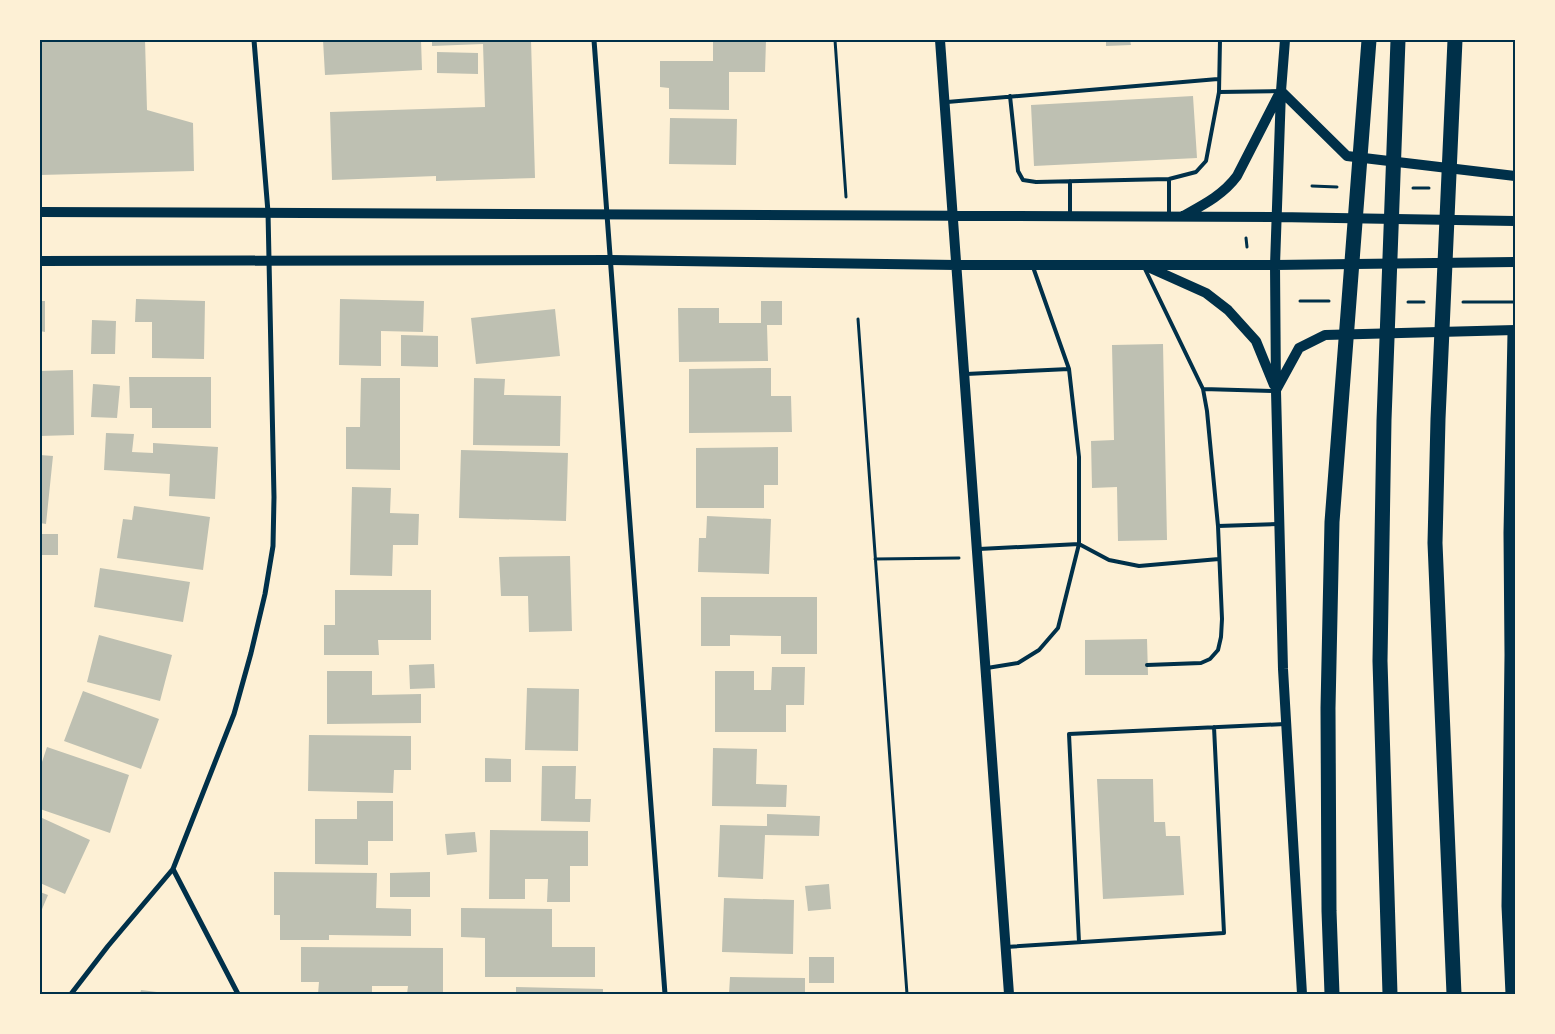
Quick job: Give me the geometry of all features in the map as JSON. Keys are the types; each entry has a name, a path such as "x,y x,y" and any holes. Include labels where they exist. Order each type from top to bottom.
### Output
{"highway":[{"path":"1390,994 1380,661 1384,420 1398,40"},
{"path":"1454,994 1435,543 1438,419 1455,40"},
{"path":"1332,994 1329,911 1328,708 1332,522 1368,47"},
{"path":"1513,994 1509,906 1515,332"}],"main road":[{"path":"940,40 1009,994"},
{"path":"1285,40 1281,91 1277,217 1276,390 1286,724 1302,994"},
{"path":"1281,91 1347,156 1515,176"},
{"path":"1182,217 1232,184 1281,91"},
{"path":"40,212 1169,216 1515,221"},
{"path":"40,261 611,260 956,265 1276,265 1515,262"},
{"path":"1143,265 1206,293 1228,310 1256,341 1276,390"},
{"path":"1276,390 1299,348 1325,335 1515,332"}],"street":[{"path":"71,994 108,946 173,869 234,714 265,594 273,546 274,497 268,212 254,40"},
{"path":"594,40 665,994"},
{"path":"173,869 238,994"}],"lane":[{"path":"1010,96 1018,171 1023,180 1036,182 1169,179 1196,172 1206,161 1219,92 1220,40"},
{"path":"944,102 1218,79"},
{"path":"1219,92 1281,91"},
{"path":"1169,179 1169,216"},
{"path":"1070,181 1070,216"},
{"path":"985,668 1018,663 1038,650 1058,628 1079,544 1079,457 1069,370 1032,265"},
{"path":"1143,265 1202,389 1207,411 1218,526 1222,619 1218,650 1210,659 1201,663 1147,665"},
{"path":"964,374 1069,370"},
{"path":"1202,389 1276,390"},
{"path":"1218,526 1279,524"},
{"path":"977,554 1079,544 1109,560 1140,566 1219,559"},
{"path":"1079,942 1069,734 1286,724"},
{"path":"1006,947 1224,933 1214,726"}],"path":[{"path":"835,40 848,215"},
{"path":"1246,238 1247,250"},
{"path":"858,319 907,994"},
{"path":"875,560 977,554"}],"building":[{"path":"40,40 145,40 147,110 193,123 194,171 40,175"},
{"path":"323,40 421,40 422,70 325,75"},
{"path":"432,40 531,40 535,178 436,181 436,176 332,180 330,112 485,107 483,44 432,46"},
{"path":"713,40 766,40 765,72 729,72 729,110 669,109 669,88 660,87 660,61 713,61"},
{"path":"1106,40 1130,40 1131,45 1106,46"},
{"path":"437,52 478,53 478,74 437,73"},
{"path":"1193,96 1197,158 1034,166 1031,105"},
{"path":"670,118 737,119 736,165 669,164"},
{"path":"136,299 205,301 204,359 152,358 152,322 135,322"},
{"path":"340,299 424,301 423,332 381,331 381,366 339,365"},
{"path":"40,301 45,301 45,332 40,331"},
{"path":"761,301 782,301 782,325 767,325 768,361 679,362 678,308 719,308 719,323 761,323"},
{"path":"555,309 560,356 476,364 471,318"},
{"path":"92,320 116,321 115,354 91,354"},
{"path":"401,335 438,336 438,367 401,366"},
{"path":"1163,344 1167,540 1118,541 1117,487 1092,488 1091,441 1114,440 1112,345"},
{"path":"771,368 771,396 791,396 792,432 689,433 689,369"},
{"path":"73,370 74,435 40,436 40,371"},
{"path":"129,377 211,377 211,428 152,428 152,408 130,408"},
{"path":"361,378 400,378 400,470 346,469 346,427 360,427"},
{"path":"474,378 505,379 504,395 561,396 560,446 473,445"},
{"path":"93,384 120,386 117,418 91,417"},
{"path":"106,433 134,434 132,452 153,453 153,443 218,447 215,499 169,496 170,474 104,470"},
{"path":"778,447 778,485 764,485 764,508 696,508 696,448"},
{"path":"461,450 568,453 566,521 459,518"},
{"path":"40,455 53,456 46,524 40,523"},
{"path":"352,487 391,488 390,513 419,514 418,545 393,545 392,576 350,575"},
{"path":"134,506 210,517 203,570 117,558 123,519 132,520"},
{"path":"707,516 771,519 769,574 698,572 699,538 706,538"},
{"path":"41,534 58,534 58,555 40,555"},
{"path":"570,556 572,631 529,632 528,596 501,596 499,557"},
{"path":"100,568 190,582 183,622 94,607"},
{"path":"335,590 431,590 431,640 378,640 379,655 324,655 324,625 335,625"},
{"path":"701,597 817,597 817,654 781,654 781,636 730,635 730,646 701,646"},
{"path":"99,635 172,655 160,701 87,682"},
{"path":"1147,639 1148,675 1085,675 1085,640"},
{"path":"434,664 435,688 410,689 409,665"},
{"path":"772,667 805,667 804,705 786,705 786,732 715,732 715,671 754,671 754,690 771,690"},
{"path":"327,671 372,671 372,695 421,694 421,723 327,724"},
{"path":"527,688 579,689 578,751 525,750"},
{"path":"83,691 159,719 141,769 64,741"},
{"path":"309,735 411,736 411,770 394,770 393,793 308,791"},
{"path":"47,747 129,775 110,833 40,809 40,768"},
{"path":"713,748 757,749 756,784 787,785 786,807 712,806"},
{"path":"485,758 511,759 511,782 485,782"},
{"path":"542,766 576,766 575,799 591,799 590,822 541,821"},
{"path":"1097,779 1153,779 1154,822 1165,822 1166,836 1180,836 1184,895 1103,899"},
{"path":"357,801 393,801 393,841 368,841 368,865 315,864 315,819 357,819"},
{"path":"767,814 820,816 819,836 765,835 763,879 718,877 720,825 767,826"},
{"path":"40,817 90,840 65,894 40,883"},
{"path":"490,830 588,831 588,866 570,866 570,902 547,902 548,879 525,879 525,899 489,899"},
{"path":"475,832 477,852 447,855 445,834"},
{"path":"274,872 377,873 376,908 411,909 411,936 329,935 329,940 280,940 280,915 274,915"},
{"path":"430,872 430,897 390,897 390,873"},
{"path":"829,884 831,909 808,911 805,886"},
{"path":"40,892 48,895 40,914"},
{"path":"724,898 794,900 793,954 722,952"},
{"path":"461,908 552,909 552,947 595,947 595,977 485,977 485,938 461,937"},
{"path":"301,947 443,948 443,994 407,994 408,986 372,986 372,994 318,994 319,982 301,982"},
{"path":"809,957 834,957 834,983 809,983"},
{"path":"730,977 805,978 805,994 729,994"},
{"path":"516,987 603,989 603,994 516,994"},
{"path":"141,990 165,993 165,994 140,994"}]}
